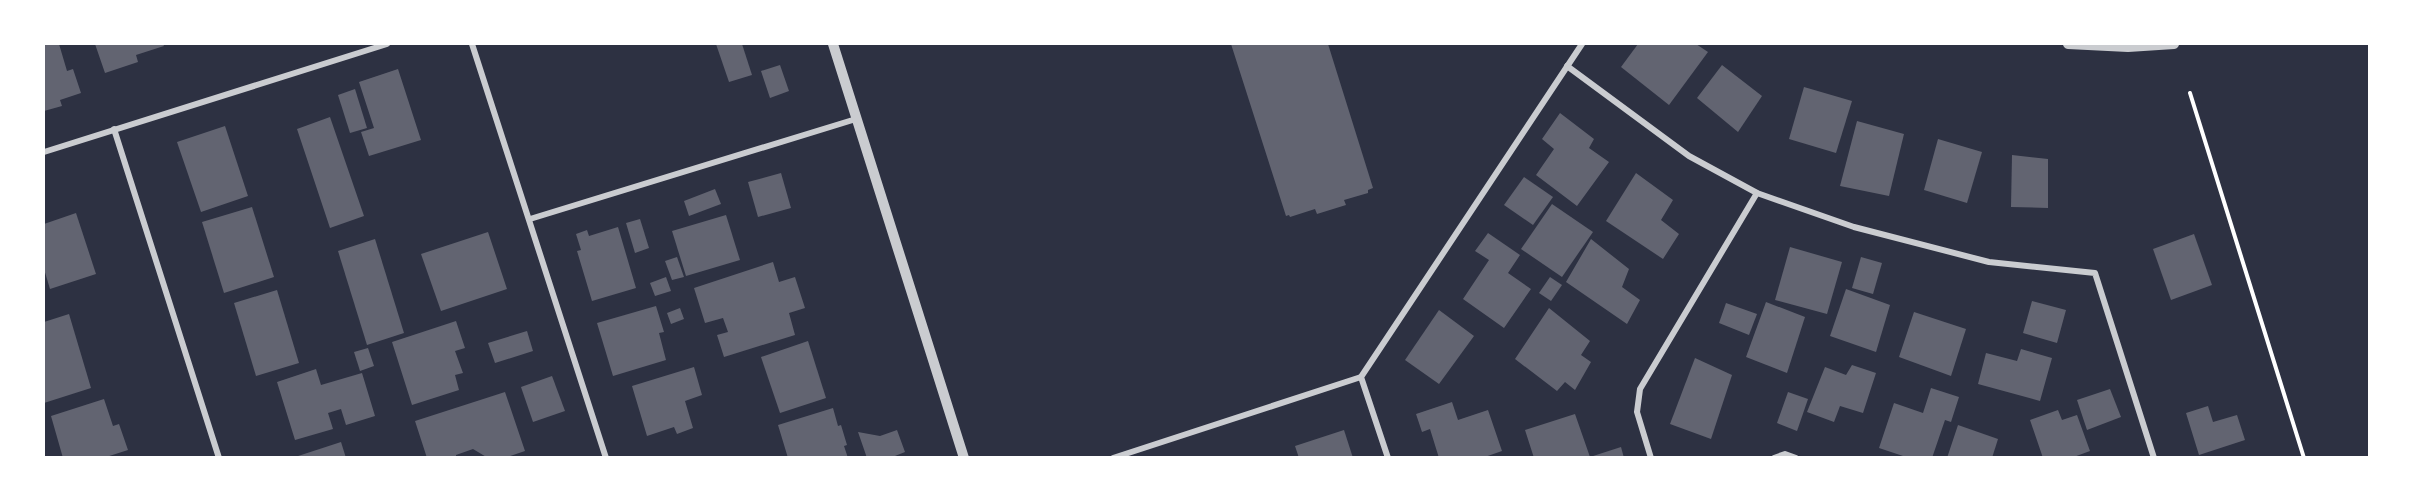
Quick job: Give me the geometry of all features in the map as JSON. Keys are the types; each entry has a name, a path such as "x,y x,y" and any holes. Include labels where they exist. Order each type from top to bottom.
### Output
{"street":[{"path":"44,152 387,44"},
{"path":"472,44 606,458"},
{"path":"833,44 964,458"},
{"path":"1113,458 1361,377 1582,44"},
{"path":"2068,44 2128,47 2174,44"},
{"path":"1567,66 1689,156 1757,193 1854,227 1989,262 2095,273 2154,458"},
{"path":"530,219 856,119"},
{"path":"114,129 219,458"},
{"path":"1651,458 1637,412 1640,389 1757,193"},
{"path":"1361,377 1388,458"},
{"path":"1142,449 1144,458"},
{"path":"1774,458 1785,454 1796,458"}],"path":[{"path":"2190,93 2304,458"}],"building":[{"path":"44,44 59,44 67,71 73,69 81,93 60,100 62,106 44,111"},
{"path":"95,44 163,44 164,46 136,55 138,62 105,73"},
{"path":"716,44 742,44 752,75 729,82"},
{"path":"1231,44 1328,44 1373,188 1368,190 1368,193 1344,200 1346,205 1317,214 1315,209 1290,217 1286,216"},
{"path":"1638,44 1696,44 1708,52 1669,105 1621,67"},
{"path":"780,65 789,91 770,98 761,71"},
{"path":"1722,65 1762,96 1738,132 1697,98"},
{"path":"398,69 421,140 369,156 361,132 374,128 359,82"},
{"path":"1804,87 1852,101 1836,153 1789,139"},
{"path":"355,89 367,128 350,133 338,95"},
{"path":"1560,113 1594,139 1589,148 1609,162 1577,206 1536,175 1554,149 1542,139"},
{"path":"330,117 364,216 330,228 297,129"},
{"path":"1857,121 1904,134 1889,196 1840,186"},
{"path":"225,126 248,196 201,212 177,142"},
{"path":"1938,139 1982,152 1967,203 1924,190"},
{"path":"2012,155 2048,159 2048,208 2011,207"},
{"path":"781,173 791,208 758,217 748,182"},
{"path":"1636,173 1673,200 1661,220 1679,234 1663,259 1606,221"},
{"path":"1524,177 1553,197 1533,225 1504,205"},
{"path":"715,189 721,204 689,216 684,201"},
{"path":"1552,204 1593,232 1562,277 1521,249"},
{"path":"252,207 274,277 224,293 202,222"},
{"path":"76,213 96,274 50,289 44,269 44,224"},
{"path":"726,215 740,260 686,276 672,231"},
{"path":"640,219 649,248 635,253 626,223"},
{"path":"618,227 636,288 592,301 577,251 581,250 576,234 587,230 589,236"},
{"path":"488,232 507,289 441,311 421,254"},
{"path":"1488,233 1520,255 1508,273 1531,289 1504,328 1463,299 1489,260 1475,251"},
{"path":"2194,234 2212,285 2171,300 2153,249"},
{"path":"375,239 404,333 367,345 338,251"},
{"path":"1591,239 1629,269 1622,287 1640,300 1627,324 1566,282"},
{"path":"1790,247 1842,262 1827,314 1775,300"},
{"path":"677,257 684,277 672,280 665,261"},
{"path":"1861,257 1882,263 1873,294 1852,288"},
{"path":"773,262 779,282 795,277 805,308 789,313 795,335 724,357 717,335 728,332 723,318 705,323 694,288"},
{"path":"666,277 671,291 655,296 650,283"},
{"path":"1550,277 1562,285 1551,301 1539,293"},
{"path":"1846,289 1890,305 1876,352 1830,336"},
{"path":"277,290 299,363 256,376 234,303"},
{"path":"2032,301 2066,310 2057,343 2023,333"},
{"path":"1766,302 1805,317 1787,373 1746,357"},
{"path":"1726,303 1757,314 1749,335 1719,323"},
{"path":"656,306 664,332 659,333 666,360 613,376 597,323"},
{"path":"680,308 684,319 671,324 667,313"},
{"path":"1549,308 1590,341 1581,355 1591,362 1575,390 1565,382 1557,391 1515,359"},
{"path":"1439,310 1474,336 1439,384 1405,360"},
{"path":"1914,312 1966,329 1951,376 1899,357"},
{"path":"69,314 91,388 44,403 44,322"},
{"path":"456,321 465,348 455,351 463,373 455,375 459,390 412,405 392,342"},
{"path":"527,331 533,351 495,363 488,343"},
{"path":"808,341 826,398 780,413 761,357"},
{"path":"368,348 374,366 360,371 354,352"},
{"path":"2021,349 2052,358 2040,401 1978,384 1986,353 2017,361"},
{"path":"1695,358 1732,375 1711,439 1670,424"},
{"path":"1852,365 1876,373 1863,413 1840,406 1834,422 1807,412 1825,367 1846,375"},
{"path":"694,367 702,395 685,401 693,428 677,434 674,427 647,436 632,386"},
{"path":"316,369 321,385 362,373 375,416 346,425 341,409 328,413 333,429 295,440 277,382"},
{"path":"552,376 565,411 533,422 521,387"},
{"path":"1931,388 1959,397 1951,422 1945,420 1932,458 1909,458 1879,448 1894,403 1923,413"},
{"path":"2110,389 2121,417 2087,430 2077,400"},
{"path":"505,392 525,451 504,458 488,458 473,449 456,455 456,458 427,458 415,421"},
{"path":"1788,392 1808,399 1797,431 1777,423"},
{"path":"104,399 113,426 119,424 128,450 103,458 63,458 51,416"},
{"path":"1452,402 1458,420 1488,410 1502,451 1482,458 1439,458 1430,429 1422,432 1416,414"},
{"path":"2208,406 2213,422 2237,415 2245,440 2199,455 2186,413"},
{"path":"833,408 847,445 844,446 848,458 788,458 778,425"},
{"path":"2058,410 2062,420 2077,415 2090,451 2071,458 2043,458 2030,420"},
{"path":"1575,414 1590,457 1621,447 1624,458 1534,458 1525,430"},
{"path":"1958,425 1998,439 1992,458 1947,458"},
{"path":"897,430 905,452 890,458 867,458 858,432 880,436"},
{"path":"1344,430 1353,458 1299,458 1295,446"},
{"path":"341,442 346,458 295,458 295,457"}]}
